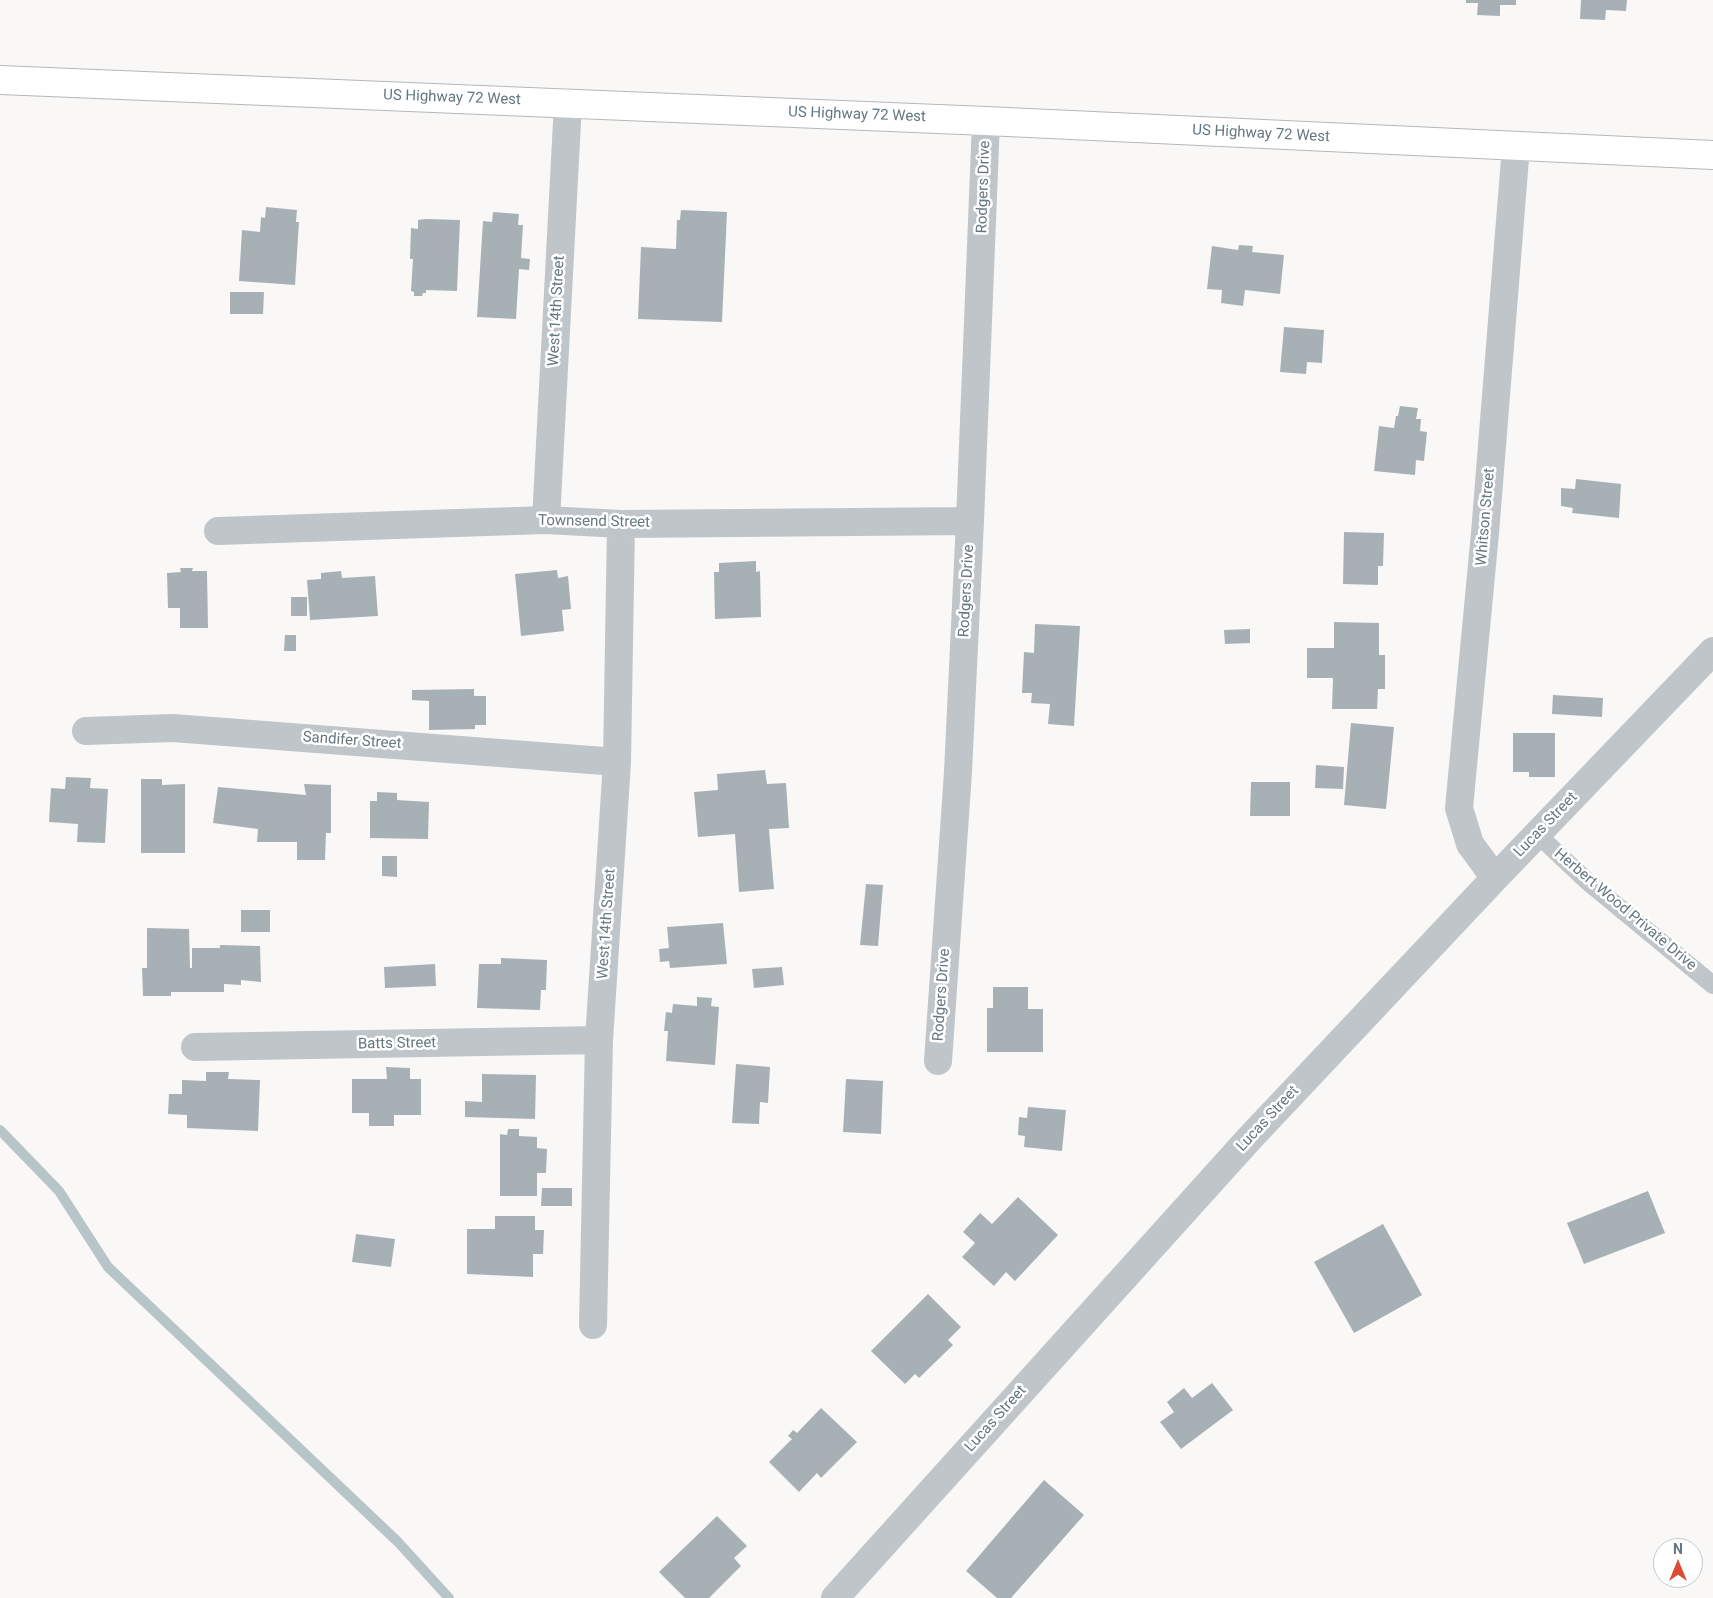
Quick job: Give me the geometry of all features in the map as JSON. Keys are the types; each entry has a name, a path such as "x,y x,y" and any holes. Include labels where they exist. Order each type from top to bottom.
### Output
{"highway":[{"name":"US Highway 72 West","path":"0,80 986,121 1713,155"}],"street":[{"name":"West 14th Street","path":"546,520 568,103"},
{"name":"Rodgers Drive","path":"938,1061 958,772 986,121"},
{"name":"Whitson Street","path":"1495,878 1470,844 1459,808 1485,533 1516,146"},
{"name":"Townsend Street","path":"218,531 546,520 622,524 970,521"},
{"name":"West 14th Street","path":"593,1325 600,1040 617,762 622,524"},
{"name":"Lucas Street","path":"835,1598 1249,1139 1713,650"},
{"name":"Sandifer Street","path":"86,731 173,728 617,762"},
{"name":"Batts Street","path":"195,1047 600,1040"}],"lane":[{"name":"Herbert Wood Private Drive","path":"1537,834 1587,881 1713,985"}],"building":[{"path":"1466,0 1516,0 1516,5 1500,5 1500,16 1477,15 1478,3 1466,3"},
{"path":"1581,0 1627,0 1626,11 1606,10 1605,20 1580,19"},
{"path":"266,207 297,210 296,222 299,222 295,285 239,281 242,230 260,232 261,217 265,218"},
{"path":"681,210 727,212 722,322 638,319 641,247 676,249 677,220 680,220"},
{"path":"493,212 519,214 518,225 523,225 521,258 530,259 529,270 519,269 516,319 477,317 483,221 492,222"},
{"path":"418,220 460,220 457,291 426,290 426,293 423,293 422,296 414,296 414,292 411,291 413,259 410,259 411,228 418,229"},
{"path":"1239,245 1253,246 1252,252 1284,255 1280,294 1245,290 1243,306 1221,303 1222,290 1207,289 1212,246 1238,250"},
{"path":"230,292 264,292 263,314 230,314"},
{"path":"1284,327 1324,330 1322,363 1307,362 1306,374 1280,372"},
{"path":"1400,406 1418,408 1416,419 1421,419 1420,431 1427,432 1424,461 1416,460 1415,475 1374,471 1379,426 1394,428"},
{"path":"1576,479 1621,484 1619,518 1572,513 1573,508 1561,506 1561,488 1575,489"},
{"path":"1344,532 1384,533 1383,566 1378,566 1378,585 1343,584"},
{"path":"756,561 756,572 760,571 761,617 715,619 714,572 719,572 719,563"},
{"path":"180,568 193,568 192,571 207,571 208,628 180,628 180,608 168,608 167,573 181,572"},
{"path":"557,570 558,578 568,576 571,609 562,610 564,631 521,636 515,574"},
{"path":"341,571 342,578 375,576 378,616 310,620 307,580 321,579 321,573"},
{"path":"291,597 307,597 307,616 291,616"},
{"path":"1334,622 1379,623 1379,655 1385,655 1385,689 1378,689 1377,709 1332,709 1333,678 1307,678 1307,648 1334,648"},
{"path":"1035,624 1080,626 1074,726 1048,724 1050,704 1031,703 1032,693 1022,693 1024,652 1034,653"},
{"path":"1250,629 1250,643 1225,644 1224,630"},
{"path":"285,635 296,635 296,651 284,651"},
{"path":"474,689 474,696 486,696 486,725 475,725 475,729 429,730 429,701 412,700 412,690"},
{"path":"1553,695 1603,698 1602,717 1552,714"},
{"path":"1351,723 1394,727 1386,809 1344,805"},
{"path":"1513,733 1555,733 1555,777 1529,777 1529,772 1513,772"},
{"path":"1316,765 1344,767 1343,789 1315,788"},
{"path":"765,770 767,784 786,783 789,828 769,829 774,889 739,892 735,834 698,837 694,792 718,790 717,774"},
{"path":"66,777 91,778 90,788 108,789 105,843 77,842 78,824 49,822 51,788 65,789"},
{"path":"141,779 162,779 162,785 185,784 185,853 141,853"},
{"path":"1251,782 1290,782 1290,816 1250,816"},
{"path":"304,784 331,785 331,833 326,833 325,860 297,860 297,842 257,842 258,829 213,823 218,787 306,795"},
{"path":"377,792 397,793 397,800 429,802 428,839 370,838 370,801 377,801"},
{"path":"382,856 397,856 397,877 382,876"},
{"path":"866,884 883,885 878,946 860,945"},
{"path":"241,910 270,910 270,932 241,932"},
{"path":"723,923 727,964 670,968 669,961 660,962 659,949 669,948 667,927"},
{"path":"147,928 189,929 190,968 192,968 192,948 220,948 220,945 260,946 261,982 241,980 241,985 224,984 224,992 171,992 171,996 143,996 142,968 147,968"},
{"path":"501,958 547,960 546,990 541,990 540,1010 477,1008 479,964 501,964"},
{"path":"435,964 436,986 385,988 384,967"},
{"path":"782,967 784,985 754,988 752,969"},
{"path":"993,987 1028,987 1028,1009 1043,1009 1043,1052 987,1052 987,1008 993,1008"},
{"path":"697,997 712,998 711,1006 719,1007 715,1065 666,1061 668,1031 664,1031 666,1012 672,1013 673,1004 697,1006"},
{"path":"736,1064 770,1067 768,1103 760,1102 759,1124 732,1123"},
{"path":"386,1067 410,1068 410,1079 421,1079 421,1115 394,1115 394,1126 369,1126 369,1113 352,1113 352,1079 387,1079"},
{"path":"206,1072 229,1072 228,1079 260,1080 258,1131 187,1128 187,1115 168,1114 169,1094 182,1094 182,1080 206,1081"},
{"path":"482,1074 536,1075 535,1119 465,1117 465,1101 482,1102"},
{"path":"846,1079 883,1081 881,1134 843,1132"},
{"path":"1028,1107 1066,1110 1062,1151 1024,1147 1025,1136 1018,1135 1019,1117 1027,1118"},
{"path":"508,1129 519,1129 519,1136 537,1137 537,1148 547,1149 546,1173 537,1173 537,1196 500,1196 500,1134 507,1135"},
{"path":"542,1188 572,1188 572,1206 541,1206"},
{"path":"1648,1191 1665,1233 1584,1264 1567,1223"},
{"path":"1018,1197 1058,1235 1015,1281 1006,1272 994,1286 962,1257 975,1243 963,1232 980,1213 992,1224"},
{"path":"495,1216 535,1216 535,1230 544,1230 543,1254 533,1254 533,1277 467,1274 467,1229 495,1229"},
{"path":"1383,1224 1422,1295 1354,1333 1314,1262"},
{"path":"356,1234 395,1239 391,1267 352,1262"},
{"path":"928,1294 961,1327 948,1340 953,1345 919,1378 915,1374 905,1384 871,1351"},
{"path":"1212,1383 1233,1410 1181,1449 1160,1422 1174,1412 1167,1402 1184,1388 1192,1398"},
{"path":"821,1408 857,1442 821,1478 817,1473 799,1492 769,1462 792,1439 788,1436 793,1430 797,1433"},
{"path":"1044,1480 1084,1515 1011,1598 997,1598 966,1571"},
{"path":"717,1516 747,1546 734,1558 741,1566 709,1598 685,1598 659,1572"}],"waterway":[{"path":"0,1130 59,1191 108,1267 398,1542 449,1598"}]}
